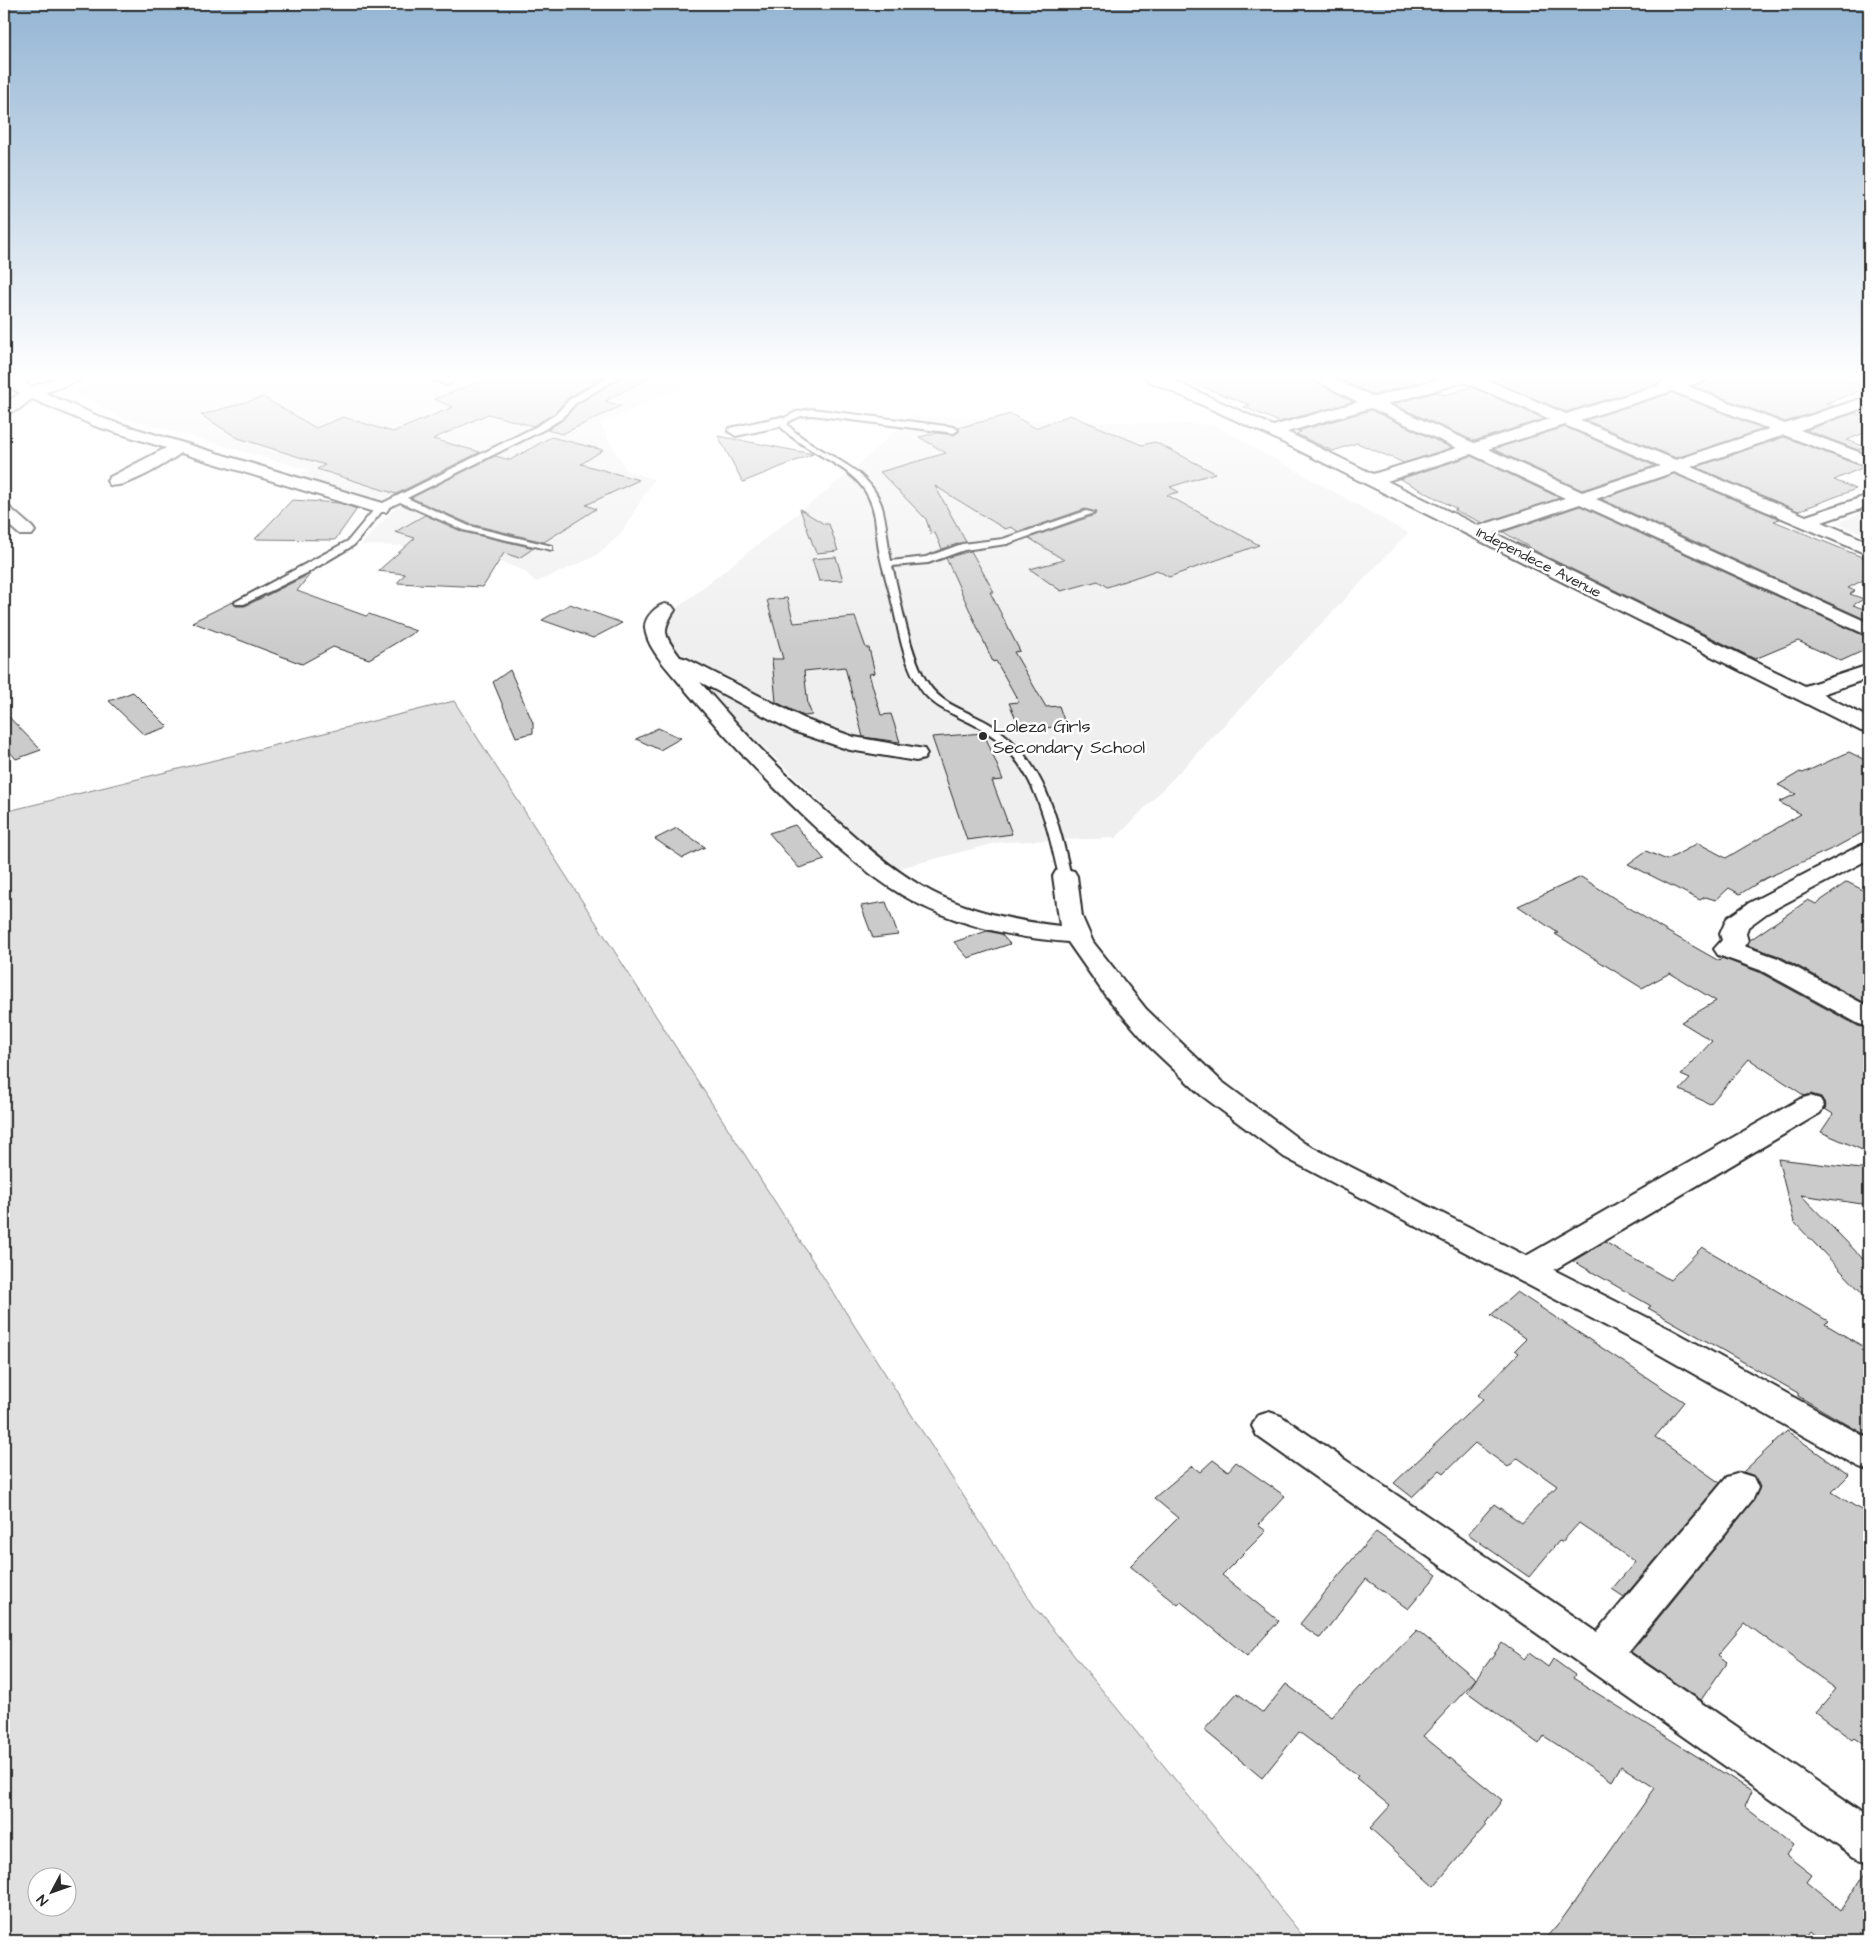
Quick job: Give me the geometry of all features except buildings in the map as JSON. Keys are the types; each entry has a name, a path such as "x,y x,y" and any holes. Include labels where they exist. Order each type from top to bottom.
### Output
{"street":[{"path":"116,481 143,468"},
{"path":"250,468 380,508"},
{"name":"Independece Avenue","path":"1348,468 1869,726"},
{"path":"1372,480 1410,468"},
{"path":"1515,468 1869,630"},
{"path":"1480,532 1670,468"},
{"path":"1679,468 1869,550"},
{"path":"1805,522 1869,500"},
{"path":"4,512 26,531"},
{"path":"665,610 656,621 655,627 660,642 673,659 732,733 857,852 899,883 925,898 983,918 1053,934 1076,935"},
{"path":"673,659 801,726 850,743 916,754"},
{"path":"1805,693 1869,671"},
{"path":"1863,860 1758,908 1736,923 1733,934 1735,941 1727,949 1769,964 1869,1018"},
{"path":"1065,876 1071,921 1076,935 1107,980 1153,1034 1239,1112 1294,1150 1529,1269 1660,1339 1869,1456"},
{"path":"1529,1269 1810,1106"},
{"path":"1268,1426 1869,1842"},
{"path":"1601,1656 1740,1488"}],"lane":[{"path":"240,602 303,571 351,543 380,508 460,468"},
{"path":"844,468 857,476 870,491 880,519 887,564 915,669 927,691 965,717 990,729 1028,765 1050,813 1065,876"},
{"path":"400,498 466,528 549,548"},
{"path":"887,564 928,560 962,548 1004,542 1089,513"}],"shaded area":[{"path":"301,468 625,468 627,471 654,479 620,535 594,557 536,582 523,570 476,554 408,546 361,545 395,508 319,484 300,474 309,470"},
{"name":"Loleza Girls Secondary School","path":"855,468 1291,468 1408,533 1116,838 1000,842 892,870 645,633"},
{"path":"1869,511 1869,536 1836,523"},
{"path":"454,701 1036,1609 1307,1941 4,1941 4,812"}],"place":[{"name":"Loleza Girls Secondary School","path":"983,736"}]}
